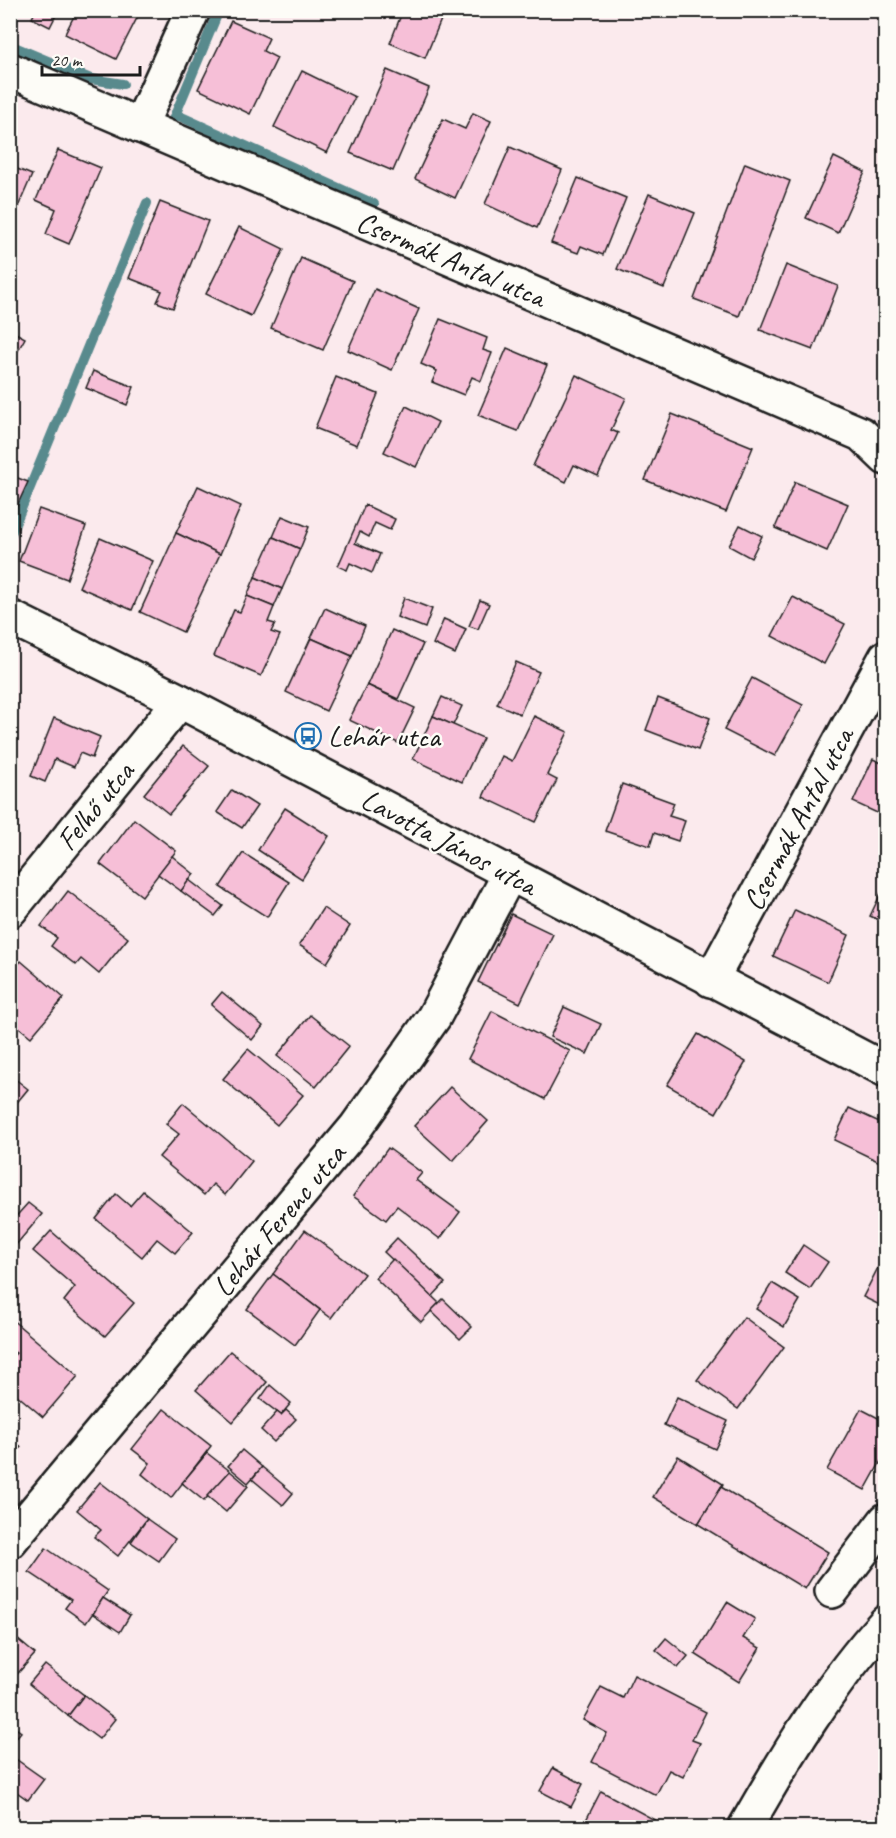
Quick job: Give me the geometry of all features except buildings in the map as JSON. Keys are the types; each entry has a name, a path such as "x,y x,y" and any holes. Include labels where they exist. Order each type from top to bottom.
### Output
{"street":[{"path":"140,126 193,10"},
{"name":"Csermák Antal utca","path":"10,70 861,434 885,458"},
{"name":"Lavotta János utca","path":"10,617 180,701 885,1070"},
{"name":"Csermák Antal utca","path":"711,980 885,657"},
{"name":"Felhő utca","path":"10,910 180,701"},
{"name":"Lehár Ferenc utca","path":"10,1541 356,1127 434,1017 510,873"},
{"path":"832,1591 885,1520"},
{"path":"745,1827 845,1669 885,1622"}],"waterway":[{"path":"173,120 219,10"},
{"path":"10,45 91,79 123,84"},
{"path":"175,114 374,204"},
{"path":"10,536 147,203"}],"place":[{"name":"Lehár utca","path":"308,736"}]}
